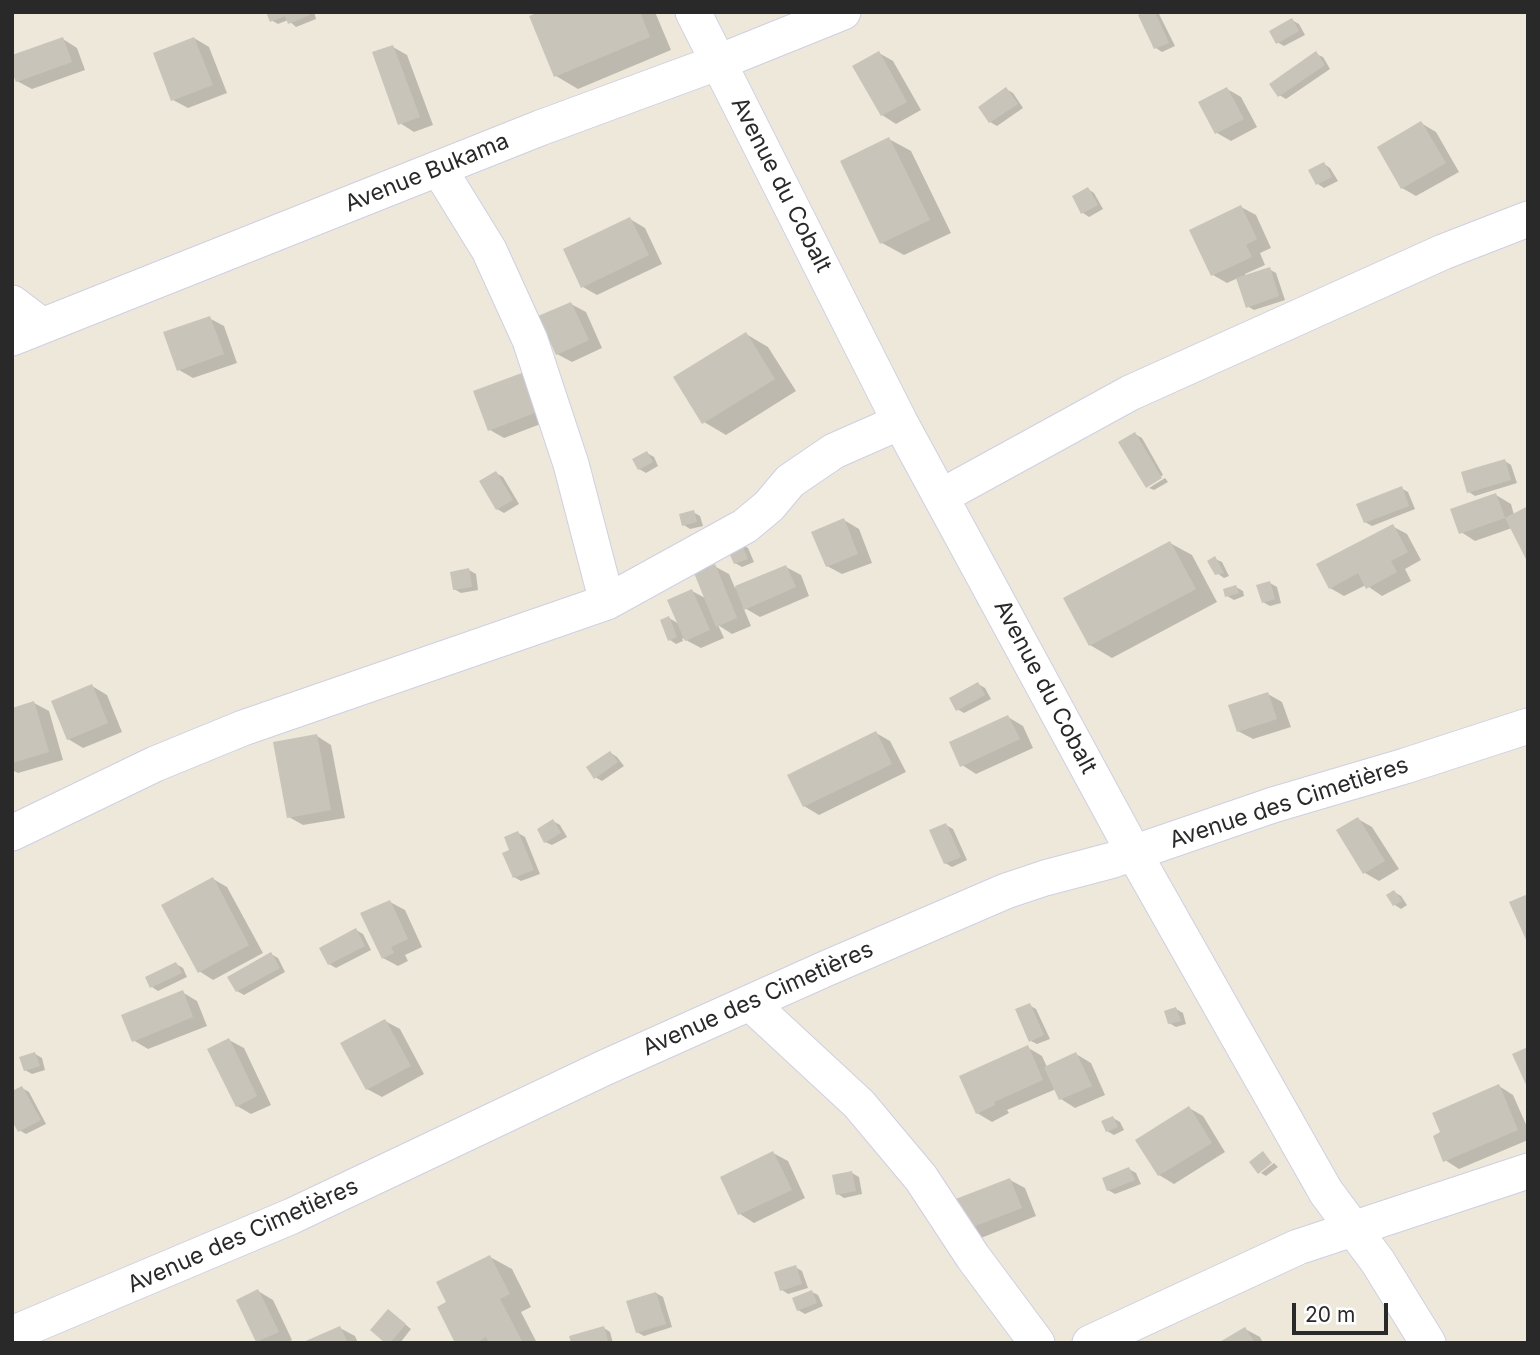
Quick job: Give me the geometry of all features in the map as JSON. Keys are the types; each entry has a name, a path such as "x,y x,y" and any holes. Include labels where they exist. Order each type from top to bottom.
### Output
{"street":[{"name":"Avenue du Cobalt","path":"694,12 900,422 1134,853 1326,1192 1378,1262 1429,1343"},
{"name":"Avenue Bukama","path":"27,331 540,128 719,62 843,12"},
{"path":"439,169 489,250 530,340 571,464 607,602"},
{"path":"942,496 1130,393 1443,253 1528,219"},
{"path":"12,303 27,331"},
{"path":"12,833 155,764 243,728 607,602 745,526 769,506 790,481 834,452 900,422"},
{"name":"Avenue des Cimetières","path":"12,1334 292,1216 604,1068 1006,891 1134,853 1273,805 1528,726"},
{"path":"750,1003 859,1104 921,1178 973,1257 1037,1343"},
{"path":"1090,1343 1298,1247 1528,1171"}],"building":[{"path":"266,12 309,12 310,15 288,24 285,16 270,22"},
{"path":"539,12 640,12 650,37 554,77 529,16"},
{"path":"1155,12 1169,43 1154,49 1138,15"},
{"path":"1292,18 1299,31 1276,44 1269,31"},
{"path":"63,37 72,62 16,82 12,72 12,55"},
{"path":"194,37 213,85 171,101 153,53"},
{"path":"393,45 420,117 398,125 372,52"},
{"path":"879,51 907,102 881,116 852,66"},
{"path":"1316,51 1325,65 1278,97 1269,84"},
{"path":"1006,87 1018,104 989,123 978,107"},
{"path":"1227,87 1244,119 1215,134 1198,102"},
{"path":"1421,121 1446,163 1401,189 1377,147"},
{"path":"889,137 930,220 880,244 840,161"},
{"path":"1324,162 1332,177 1316,185 1308,170"},
{"path":"1088,187 1098,205 1081,214 1072,196"},
{"path":"1241,205 1257,239 1246,245 1252,257 1211,276 1189,230"},
{"path":"630,217 649,255 581,288 563,249"},
{"path":"1270,267 1279,296 1246,308 1236,278"},
{"path":"571,302 589,340 556,355 538,316"},
{"path":"210,316 224,354 177,371 163,332"},
{"path":"746,332 775,379 702,424 673,377"},
{"path":"530,370 545,409 488,431 473,391"},
{"path":"1135,432 1162,478 1146,488 1118,442"},
{"path":"647,451 653,462 638,470 632,459"},
{"path":"1505,459 1511,480 1467,493 1461,472"},
{"path":"496,471 513,500 496,510 479,481"},
{"path":"1402,486 1409,506 1364,523 1356,504"},
{"path":"1496,493 1505,518 1459,534 1450,509"},
{"path":"1528,506 1528,563 1505,518"},
{"path":"694,510 697,522 682,526 679,514"},
{"path":"844,518 858,554 826,567 811,532"},
{"path":"1393,524 1408,552 1391,561 1397,572 1366,589 1358,573 1329,589 1316,564"},
{"path":"1170,541 1196,589 1089,646 1063,598"},
{"path":"741,542 748,559 734,564 727,548"},
{"path":"1215,556 1224,573 1215,575 1207,561"},
{"path":"715,564 737,618 716,627 694,573"},
{"path":"786,565 796,587 744,610 735,586"},
{"path":"469,568 472,587 453,590 450,572"},
{"path":"1270,581 1275,599 1262,603 1256,585"},
{"path":"1236,585 1239,593 1225,597 1223,589"},
{"path":"692,589 710,630 685,641 667,600"},
{"path":"669,616 677,637 668,641 660,620"},
{"path":"978,682 985,695 956,711 949,698"},
{"path":"92,684 108,723 67,740 51,701"},
{"path":"1268,692 1277,719 1237,732 1228,705"},
{"path":"34,701 49,752 12,763 12,708"},
{"path":"1008,715 1020,739 960,767 949,742"},
{"path":"876,731 892,764 803,807 787,775"},
{"path":"317,734 331,810 287,818 273,742"},
{"path":"610,751 618,762 594,779 586,767"},
{"path":"1358,817 1385,861 1363,874 1336,830"},
{"path":"553,819 561,833 544,843 537,829"},
{"path":"946,823 961,857 944,864 929,830"},
{"path":"518,831 534,870 513,878 502,853 509,850 504,837"},
{"path":"213,877 249,945 198,973 161,905"},
{"path":"1394,890 1402,901 1393,906 1386,895"},
{"path":"1528,894 1528,944 1509,902"},
{"path":"390,900 408,939 391,947 394,953 382,959 360,913"},
{"path":"356,928 365,946 328,965 319,948"},
{"path":"271,952 280,968 236,992 227,977"},
{"path":"176,962 182,973 150,988 145,977"},
{"path":"183,990 193,1017 132,1042 121,1015"},
{"path":"1030,1003 1044,1035 1029,1042 1015,1009"},
{"path":"1176,1007 1181,1021 1168,1024 1164,1011"},
{"path":"385,1019 411,1066 366,1090 340,1043"},
{"path":"229,1038 257,1096 236,1107 207,1049"},
{"path":"1028,1045 1043,1080 994,1102 995,1105 976,1114 959,1076"},
{"path":"1528,1047 1528,1089 1512,1054"},
{"path":"35,1052 40,1066 24,1071 19,1057"},
{"path":"1076,1052 1092,1086 1059,1100 1044,1067"},
{"path":"1499,1084 1518,1130 1443,1162 1433,1136 1440,1132 1432,1113"},
{"path":"22,1086 41,1120 18,1132 12,1121 12,1091"},
{"path":"1189,1106 1212,1143 1158,1176 1135,1140"},
{"path":"1113,1116 1118,1127 1106,1132 1101,1121"},
{"path":"773,1151 792,1190 738,1215 720,1177"},
{"path":"1263,1151 1272,1163 1258,1174 1249,1162"},
{"path":"1129,1167 1135,1180 1107,1191 1102,1178"},
{"path":"852,1171 856,1191 836,1195 832,1175"},
{"path":"1010,1178 1022,1208 965,1230 953,1200"},
{"path":"490,1255 510,1294 500,1299 523,1343 489,1343 486,1337 476,1343 455,1343 437,1307 446,1302 436,1282"},
{"path":"796,1265 802,1284 780,1291 774,1272"},
{"path":"258,1289 279,1332 256,1342 236,1300"},
{"path":"812,1290 817,1303 797,1311 792,1298"},
{"path":"656,1292 666,1324 636,1333 626,1301"},
{"path":"388,1309 406,1324 390,1343 385,1343 370,1330"},
{"path":"340,1326 348,1343 301,1343"},
{"path":"604,1326 608,1341 571,1343 569,1336"},
{"path":"1245,1327 1255,1343 1218,1343"}]}
